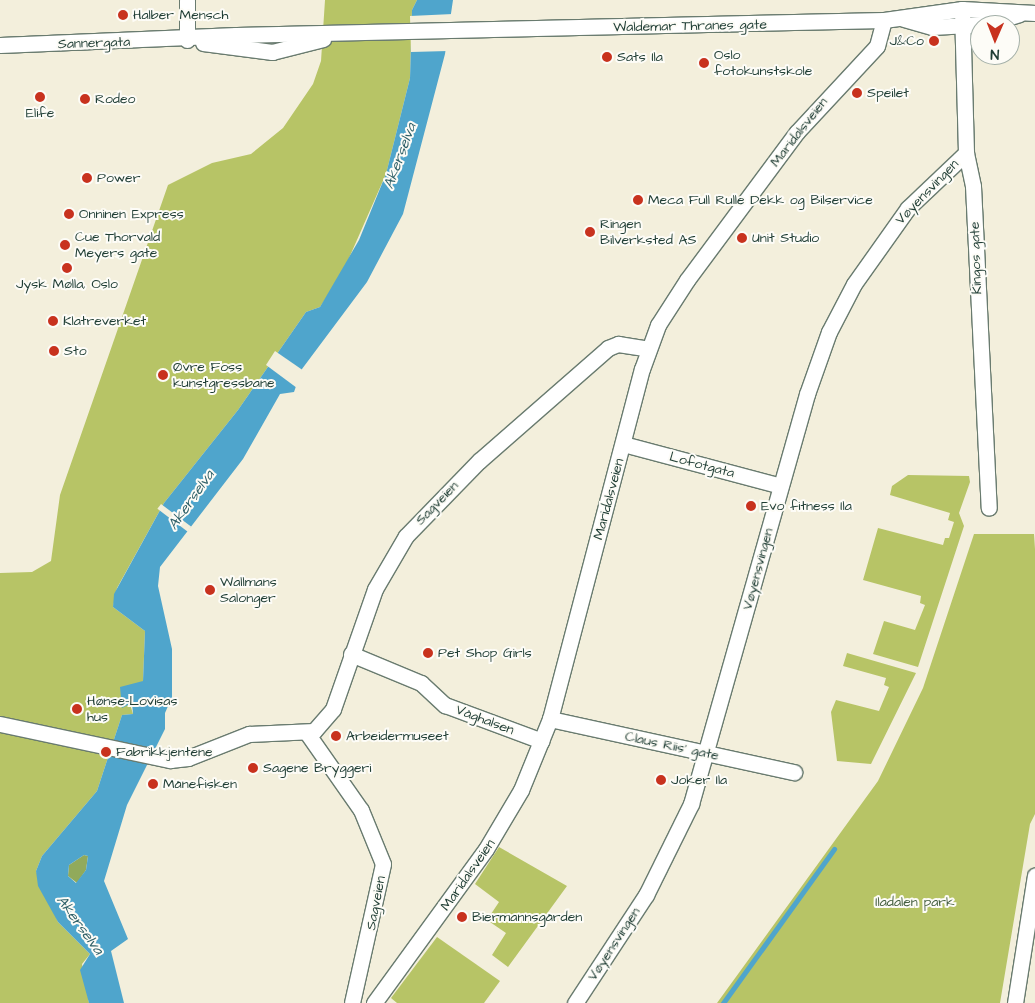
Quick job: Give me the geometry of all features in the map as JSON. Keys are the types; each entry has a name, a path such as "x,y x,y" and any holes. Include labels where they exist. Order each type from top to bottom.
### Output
{"street":[{"path":"187,0 187,40"},
{"name":"Waldemar Thranes gate","path":"476,32 884,20 904,19 962,9 1035,14"},
{"name":"Kingos gate","path":"962,9 966,153 973,186 989,508"},
{"name":"Waldemar Thranes gate","path":"904,19 932,26 991,24 1019,14"},
{"name":"Maridalsveien","path":"374,1003 500,828 542,741 550,719 648,349 687,280 797,132 877,46 884,20"},
{"name":"Sannergata","path":"0,45 187,40 236,35 334,36 476,32"},
{"name":"Vøyensvingen","path":"575,1003 675,841 707,754 780,486 818,358 854,284 908,208 966,153"},
{"name":"Sagveien","path":"354,996 383,864 361,810 307,733 326,722 389,558 454,485 608,348 618,344 648,349"},
{"name":"Lofotgata","path":"623,444 780,486"},
{"name":"Våghalsen","path":"351,654 421,683 445,705 542,741"},
{"name":"Claus Riis' gate","path":"550,719 794,772"},
{"path":"0,724 168,760 188,758 249,734 307,733"},
{"path":"1015,1003 1035,876"}],"green space":[{"path":"325,0 417,0 412,10 410,78 386,174 342,274 320,307 306,312 238,410 164,503 117,588 113,607 145,631 143,681 130,704 133,714 122,715 97,791 42,856 36,871 58,922 90,954 82,964 89,1003 0,1003 0,573 32,572 51,561 60,495 168,185 212,163 251,154 283,128 313,84 321,61"},
{"path":"908,475 969,476 970,482 959,513 964,526 918,667 873,654 884,621 915,630 925,605 920,603 921,596 863,580 878,528 943,545 945,538 949,538 954,522 948,520 950,513 890,495 892,486"},
{"name":"Iladalen park","path":"974,534 1034,534 1035,549 1035,814 1030,824 1000,1003 717,1003 878,781 923,688"},
{"path":"847,653 916,673 871,764 837,761 831,712 836,700 879,711 889,687 884,685 886,678 843,666"},
{"path":"499,847 567,886 508,967 492,955 506,933 487,920 499,902 475,884"},
{"path":"84,855 88,856 86,870 77,883 68,876 69,865"},
{"path":"437,937 500,981 484,1003 397,1003 391,998"}],"water":[{"name":"Akerselva","path":"417,0 453,0 445,54 403,214 367,282 302,369 294,392 280,394 243,459 160,567 158,586 172,649 172,697 165,713 165,729 127,805 104,881 128,939 111,951 124,1003 89,1003 80,970 90,954 58,922 38,886 36,871 42,856 97,791 122,715 133,714 132,703 122,708 120,687 143,681 145,631 113,607 114,594 164,503 238,410 306,312 320,307 359,240 386,174 410,78 412,10","holes":["84,855 88,856 86,870 76,883 68,876 69,865"]}],"pier":[{"path":"453,14 448,51 411,52 410,16"},
{"path":"275,351 304,371 297,388 266,365"},
{"path":"161,504 191,527 188,532 157,509"}],"waterway":[{"path":"723,1003 834,849"}],"place":[{"name":"Halber Mensch","path":"123,15"},
{"name":"J&Co","path":"934,41"},
{"name":"Sats Ila","path":"607,57"},
{"name":"Oslo fotokunstskole","path":"704,63"},
{"name":"Speilet","path":"857,93"},
{"name":"Elife","path":"40,97"},
{"name":"Rodeo","path":"85,99"},
{"name":"Power","path":"87,178"},
{"name":"Meca Full Rulle Dekk og Bilservice","path":"638,200"},
{"name":"Onninen Express","path":"69,214"},
{"name":"Ringen Bilverksted AS","path":"590,232"},
{"name":"Unit Studio","path":"742,238"},
{"name":"Cue Thorvald Meyers gate","path":"65,245"},
{"name":"Jysk Mølla, Oslo","path":"67,268"},
{"name":"Klatreverket","path":"53,321"},
{"name":"Sto","path":"54,351"},
{"name":"Øvre Foss kunstgressbane","path":"163,375"},
{"name":"Evo fitness Ila","path":"751,506"},
{"name":"Wallmans Salonger","path":"210,590"},
{"name":"Pet Shop Girls","path":"428,653"},
{"name":"Hønse-Lovisas hus","path":"77,709"},
{"name":"Arbeidermuseet","path":"336,736"},
{"name":"Fabrikkjentene","path":"106,752"},
{"name":"Sagene Bryggeri","path":"253,768"},
{"name":"Joker Ila","path":"661,780"},
{"name":"Månefisken","path":"153,784"},
{"name":"Biermannsgården","path":"462,917"}]}
